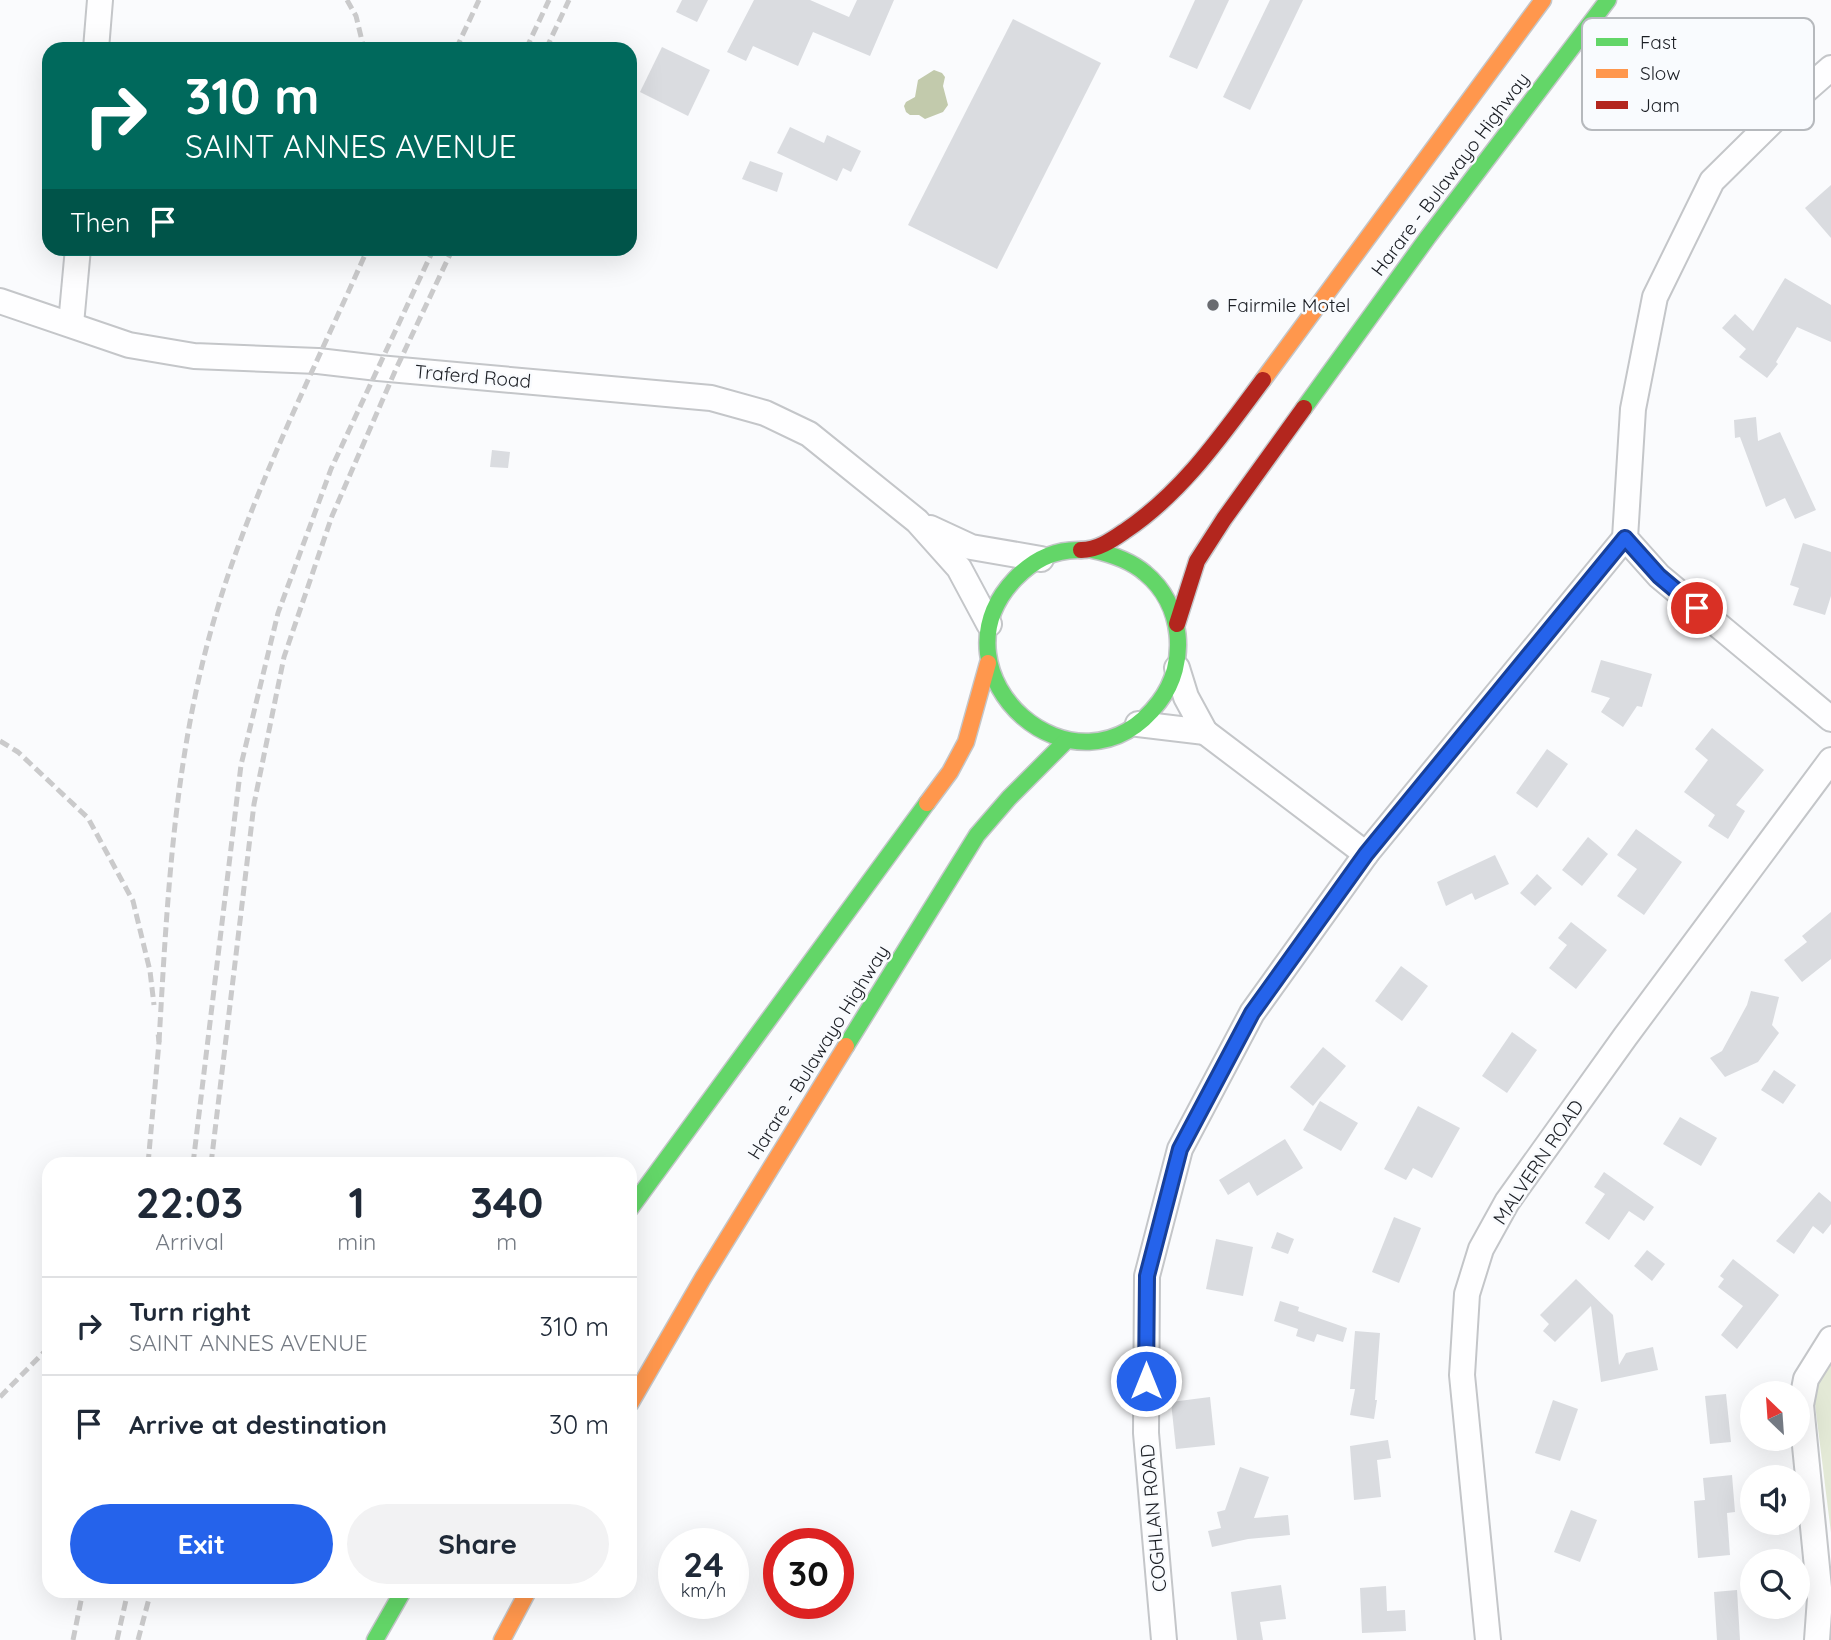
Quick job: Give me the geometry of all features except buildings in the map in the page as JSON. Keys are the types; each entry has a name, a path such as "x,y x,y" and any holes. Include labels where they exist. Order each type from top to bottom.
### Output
{"highway":[{"name":"Harare - Bulawayo Highway","path":"1092,550 1135,525 1168,499 1207,456 1543,0"},
{"name":"Harare - Bulawayo Highway","path":"1594,18 1608,0"},
{"name":"Harare - Bulawayo Highway","path":"1177,624 1197,561 1224,519 1428,237 1582,34"},
{"name":"Harare - Bulawayo Highway","path":"637,1199 950,772 966,742 988,663 989,624 1000,597 1017,576 1041,559 1065,550 1092,550 1121,557 1147,573 1166,596 1177,624 1180,646 1177,668 1169,690 1155,709 1138,724 1104,739 1066,741 1038,731 1015,714 998,691 988,663"},
{"name":"Harare - Bulawayo Highway","path":"637,1393 703,1278 977,835 1009,797 1066,741"},
{"path":"375,1640 399,1598"},
{"path":"502,1640 524,1598"}],"street":[{"path":"97,42 100,0"},
{"path":"1814,83 1831,68"},
{"path":"1764,130 1712,181 1656,297 1633,410 1625,538 1659,576 1831,719"},
{"path":"71,324 77,256"},
{"name":"Traferd Road","path":"0,301 129,345 194,356 318,361 711,398 765,413 809,434 917,521 959,568 989,624"},
{"name":"Traferd Road","path":"917,521 971,548 1041,559"},
{"name":"COGHLAN ROAD","path":"1164,1640 1146,1433 1147,1276 1180,1149 1252,1013 1366,854 1625,538"},
{"path":"1177,668 1186,697 1205,732 1366,854"},
{"path":"1138,724 1205,732"},
{"name":"MALVERN ROAD","path":"1488,1640 1462,1376 1467,1294 1481,1249 1507,1202 1625,1037 1831,760"},
{"path":"1817,1640 1820,1598 1801,1405 1805,1380 1831,1339"}],"shaded area":[{"path":"934,70 945,77 943,86 948,105 943,112 925,119 919,115 910,115 904,106 906,102 915,97 918,80"},
{"path":"1831,1334 1831,1533 1809,1356"}],"railway":[{"path":"347,0 356,16 362,42"},
{"path":"459,42 479,0"},
{"path":"529,42 549,0"},
{"path":"549,42 569,0"},
{"path":"159,1042 176,813 190,723 213,622 251,512 364,256"},
{"path":"194,1157 241,765 278,613 331,469 430,256"},
{"path":"212,1157 254,804 284,657 332,516 449,256"},
{"path":"0,741 18,752 88,818 133,901 150,971 154,1005"},
{"path":"149,1157 158,1033"},
{"path":"0,1397 42,1354"},
{"path":"73,1640 82,1598"},
{"path":"117,1640 126,1598"},
{"path":"138,1640 149,1598"}],"traffic: fast":[{"path":"1594,18 1608,0"},
{"path":"1304,408 1428,237 1582,34"},
{"path":"1081,550 1062,551 1045,557 1029,566 1015,579 992,616 988,653 999,688 1023,717 1054,736 1089,742 1126,732 1159,702 1169,687 1178,652 1174,617 1158,586 1133,564 1092,550"},
{"path":"846,1046 977,835 1009,798 1066,741"},
{"path":"637,1199 927,803"},
{"path":"375,1640 399,1598"}],"traffic: slow":[{"path":"1263,380 1543,0"},
{"path":"927,803 950,772 966,742 988,663"},
{"path":"637,1392 703,1278 846,1046"},
{"path":"502,1640 524,1598"}],"traffic: jam":[{"path":"1081,550 1110,541 1165,499 1200,462 1263,380"},
{"path":"1177,624 1197,561 1304,408"}],"place":[{"name":"Fairmile Motel","path":"1213,305"}],"route":[{"path":"1146,1381 1147,1276 1180,1149 1252,1013 1366,854 1625,538 1659,576 1697,608"}]}
